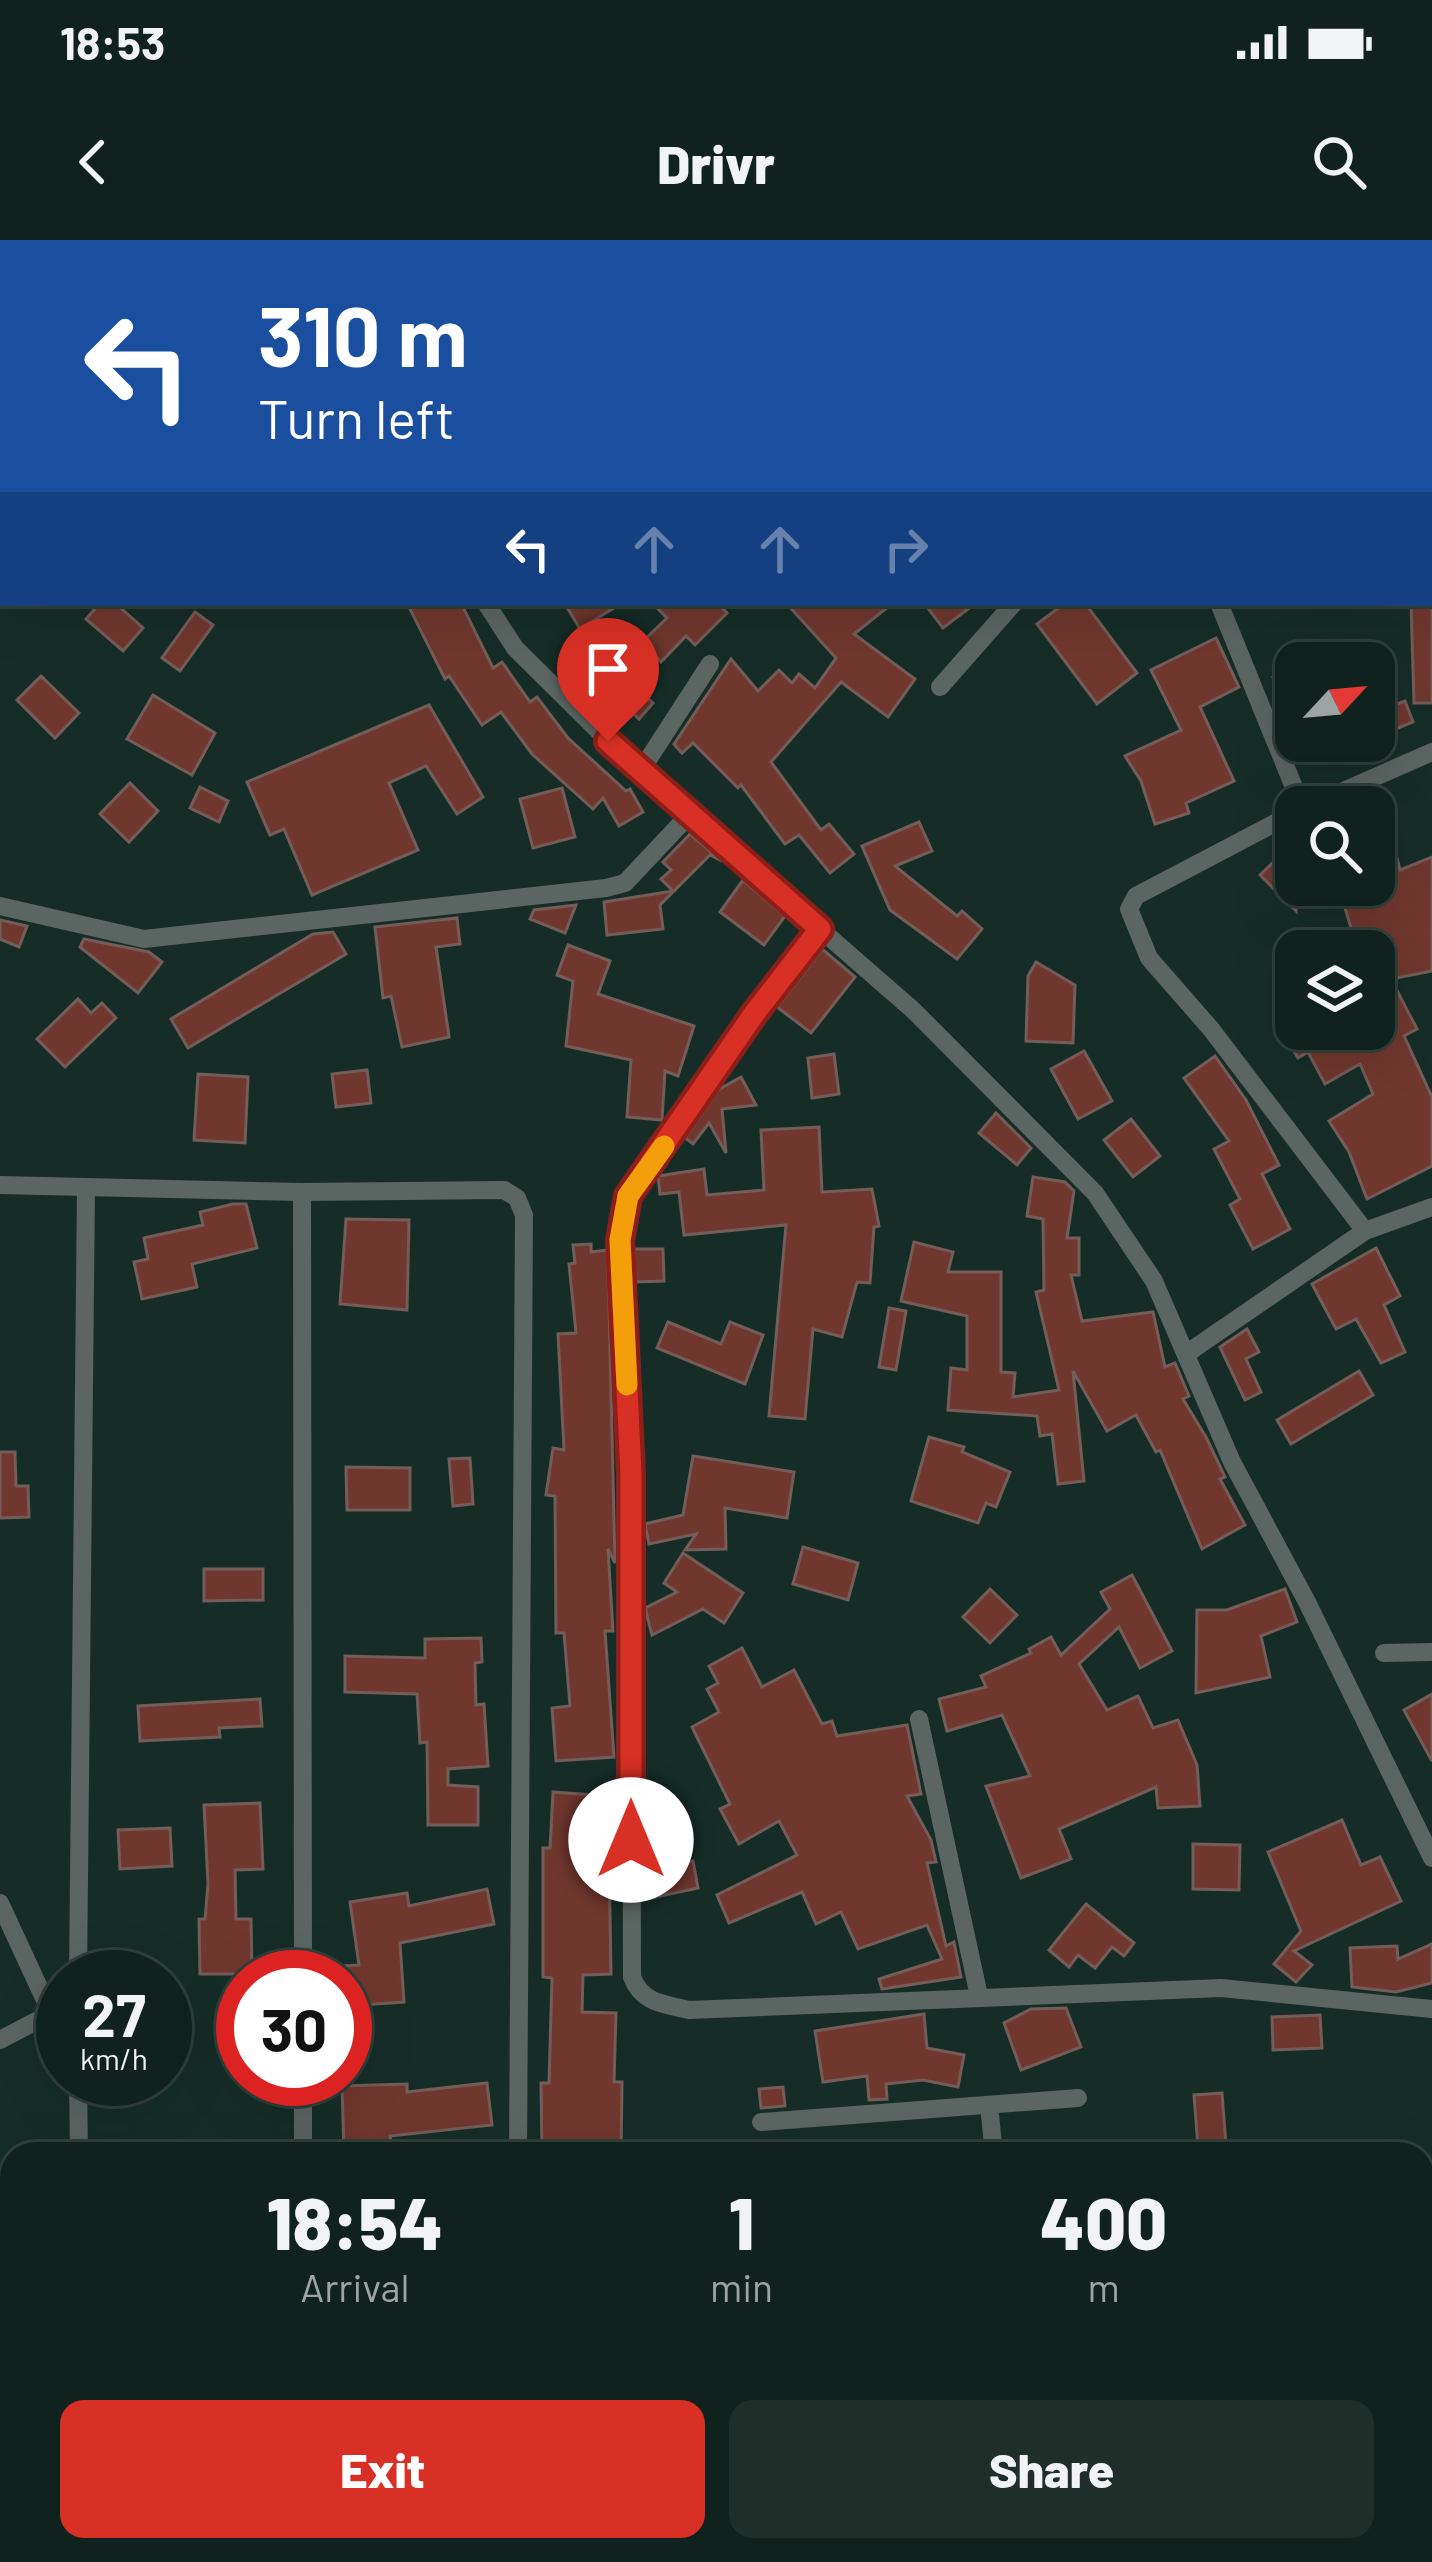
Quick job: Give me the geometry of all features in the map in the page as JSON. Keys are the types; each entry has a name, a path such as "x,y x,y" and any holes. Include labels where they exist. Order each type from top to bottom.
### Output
{"street":[{"path":"487,606 515,648 640,772 914,1010 1075,1166 1154,1281 1232,1462 1432,1858"},
{"path":"940,687 1012,606"},
{"path":"1220,606 1293,786"},
{"path":"640,772 710,664"},
{"path":"1354,786 1432,752"},
{"path":"0,905 144,939 607,888 625,883 688,815"},
{"path":"1275,823 1136,896 1129,909 1149,958 1211,1028 1365,1231"},
{"path":"820,929 754,1014 628,1196 624,1218 632,1977 650,2001 689,2010 1252,1988 1432,2009"},
{"path":"0,1185 302,1192 504,1190 517,1198 524,1215 518,2142"},
{"path":"78,1950 86,1188"},
{"path":"302,1192 303,1950"},
{"path":"1186,1354 1365,1231 1432,1207"},
{"path":"1384,1652 1432,1652"},
{"path":"919,1719 979,1996"},
{"path":"0,1903 36,1974"},
{"path":"0,2040 36,2023"},
{"path":"761,2122 1078,2098"},
{"path":"989,2105 993,2142"},
{"path":"78,2106 79,2142"},
{"path":"303,2106 303,2142"}],"building":[{"path":"97,606 118,606 143,628 123,651 86,619"},
{"path":"408,606 462,606 493,668 502,662 530,702 537,697 568,738 626,791 630,789 643,812 619,826 603,798 593,809 532,754 501,712 482,725 449,676 445,679"},
{"path":"573,606 617,606 580,629 568,609"},
{"path":"655,606 720,606 727,613 695,645 686,636 661,662 642,642 667,618"},
{"path":"789,606 889,606 854,634 915,679 888,717 841,682 771,762 821,830 829,824 854,854 830,873 799,835 785,844 741,785 738,788 693,743 682,753 674,744 731,659 758,691 779,670 792,683 799,674 815,688 836,658"},
{"path":"926,606 972,606 943,628"},
{"path":"1061,606 1087,606 1137,673 1097,704 1037,624"},
{"path":"1411,606 1432,606 1432,703 1414,703"},
{"path":"195,612 213,625 180,671 162,658"},
{"path":"1216,638 1239,687 1200,707 1234,781 1186,803 1189,813 1155,824 1141,781 1125,756 1181,730 1151,670"},
{"path":"597,650 653,703 639,719 582,665"},
{"path":"41,676 79,713 55,738 17,700"},
{"path":"153,695 215,733 192,775 127,739"},
{"path":"1405,701 1413,722 1395,729 1395,705"},
{"path":"429,705 483,797 457,814 426,766 389,783 418,850 312,895 284,829 270,835 247,782"},
{"path":"130,783 158,811 129,842 100,814"},
{"path":"200,787 228,801 219,822 190,808"},
{"path":"562,788 575,837 533,848 520,799"},
{"path":"919,822 932,851 895,866 957,916 962,911 982,929 957,959 890,910 862,846"},
{"path":"690,834 722,861 710,855 660,905 663,929 607,935 604,902 673,891 661,879 671,870 663,862"},
{"path":"1432,857 1432,971 1395,978 1395,930 1352,930 1344,906 1395,906 1395,859 1400,870"},
{"path":"1275,860 1275,890 1260,875"},
{"path":"743,880 785,916 764,945 720,912"},
{"path":"576,905 565,933 530,919 534,910"},
{"path":"457,918 460,944 436,947 449,1037 402,1047 391,996 383,998 375,927"},
{"path":"0,920 27,926 19,947 0,939"},
{"path":"333,932 346,954 188,1048 171,1019 313,934"},
{"path":"84,939 149,952 162,962 138,993 80,947"},
{"path":"568,945 610,961 598,994 694,1026 678,1076 665,1071 662,1120 627,1117 631,1060 566,1046 573,981 557,975"},
{"path":"822,949 855,977 811,1033 777,1007"},
{"path":"1036,962 1075,985 1073,1043 1026,1041 1028,976"},
{"path":"1395,987 1417,1029 1404,1036 1432,1097 1432,1166 1367,1199 1349,1152 1329,1121 1373,1094 1360,1064 1325,1084 1308,1052 1298,1058 1293,1050 1395,1050"},
{"path":"78,999 91,1013 102,1003 116,1018 65,1067 37,1039"},
{"path":"1084,1051 1112,1101 1078,1119 1051,1069"},
{"path":"834,1054 839,1094 812,1098 808,1058"},
{"path":"1215,1056 1246,1100 1279,1165 1262,1174 1290,1229 1253,1249 1230,1205 1240,1199 1214,1149 1229,1141 1184,1078"},
{"path":"367,1070 371,1103 336,1107 332,1074"},
{"path":"198,1074 248,1077 245,1143 194,1140"},
{"path":"741,1077 756,1105 722,1109 726,1153 709,1123 693,1144 685,1138 718,1090"},
{"path":"996,1113 1031,1148 1017,1165 979,1133"},
{"path":"1131,1119 1160,1156 1133,1177 1104,1140"},
{"path":"819,1127 822,1192 872,1189 879,1226 874,1227 870,1283 857,1282 842,1337 813,1329 805,1419 769,1416 786,1225 684,1235 679,1192 660,1194 658,1176 704,1169 707,1195 764,1190 761,1130"},
{"path":"1033,1177 1065,1182 1074,1191 1067,1238 1079,1238 1079,1275 1071,1275 1082,1321 1153,1312 1165,1367 1175,1363 1189,1396 1183,1399 1206,1437 1225,1477 1220,1479 1245,1525 1202,1549 1160,1450 1156,1452 1136,1415 1107,1431 1073,1371 1084,1481 1058,1484 1052,1434 1040,1436 1037,1416 948,1410 951,1368 967,1370 967,1316 901,1301 914,1242 953,1252 948,1272 1001,1272 1001,1372 1015,1373 1013,1397 1059,1390 1036,1292 1044,1290 1043,1219 1027,1216"},
{"path":"246,1204 257,1248 192,1264 197,1287 142,1299 134,1262 148,1259 144,1238 203,1225 200,1212"},
{"path":"346,1219 409,1220 407,1310 340,1304"},
{"path":"591,1244 591,1252 607,1250 615,1563 608,1549 613,1631 605,1631 614,1757 556,1761 552,1708 570,1706 564,1633 556,1633 555,1496 546,1495 553,1448 564,1450 558,1334 576,1333 569,1264 575,1263 573,1245"},
{"path":"1376,1248 1400,1296 1384,1305 1405,1352 1381,1363 1356,1319 1336,1329 1312,1284"},
{"path":"634,1249 663,1249 664,1281 635,1282"},
{"path":"889,1308 906,1311 896,1370 879,1367"},
{"path":"668,1322 721,1344 730,1322 763,1335 745,1384 657,1348"},
{"path":"1247,1329 1259,1352 1246,1359 1261,1392 1245,1400 1220,1347"},
{"path":"1359,1371 1373,1395 1291,1444 1277,1420"},
{"path":"929,1437 964,1447 962,1452 1010,1472 996,1507 986,1503 978,1523 911,1501"},
{"path":"0,1452 15,1452 16,1486 28,1486 29,1517 0,1518"},
{"path":"693,1456 794,1472 787,1518 725,1508 726,1549 685,1550 696,1534 649,1544 645,1524 683,1515"},
{"path":"470,1458 473,1504 453,1506 449,1459"},
{"path":"346,1467 410,1468 410,1510 347,1510"},
{"path":"803,1547 858,1563 848,1600 793,1584"},
{"path":"683,1553 743,1593 724,1623 703,1609 652,1635 645,1608 677,1592 664,1583"},
{"path":"204,1569 263,1569 263,1600 204,1601"},
{"path":"1132,1575 1172,1651 1140,1668 1119,1627 1079,1664 1107,1710 1138,1696 1153,1728 1178,1720 1197,1765 1200,1806 1158,1808 1156,1787 1059,1829 1071,1859 1021,1878 986,1786 1030,1776 1002,1715 947,1731 939,1699 986,1687 981,1676 1031,1653 1029,1649 1051,1637 1061,1655 1110,1609 1101,1592"},
{"path":"990,1589 1017,1615 990,1643 963,1617"},
{"path":"1285,1589 1297,1622 1261,1636 1270,1677 1196,1693 1197,1610 1227,1610"},
{"path":"481,1638 482,1662 475,1663 476,1705 484,1704 488,1766 448,1769 448,1785 478,1787 478,1825 428,1825 427,1742 420,1743 417,1694 345,1692 345,1656 425,1658 425,1639"},
{"path":"742,1648 762,1687 794,1670 822,1724 832,1721 837,1736 907,1725 921,1794 907,1796 931,1840 936,1862 927,1863 946,1946 954,1942 961,1977 882,1989 879,1979 942,1959 927,1925 858,1949 841,1912 816,1924 802,1892 729,1923 717,1895 797,1855 779,1821 739,1844 720,1809 730,1804 692,1727 719,1712 707,1689 718,1683 709,1666"},
{"path":"1432,1694 1432,1761 1404,1710"},
{"path":"260,1699 262,1726 219,1728 220,1737 140,1741 138,1706"},
{"path":"553,1792 608,1796 611,1974 583,1975 582,2012 616,2013 614,2082 622,2082 621,2142 542,2142 541,2083 549,2083 552,1978 543,1977 543,1848 550,1848"},
{"path":"260,1803 263,1869 235,1870 236,1919 251,1919 252,1950 216,1950 216,1974 200,1974 199,1919 205,1919 208,1884 204,1805"},
{"path":"1342,1820 1361,1865 1380,1857 1401,1901 1294,1951 1312,1965 1296,1982 1274,1964 1301,1931 1268,1852"},
{"path":"170,1828 172,1866 120,1869 118,1830"},
{"path":"1193,1844 1240,1845 1239,1890 1193,1889"},
{"path":"693,1861 698,1888 646,1899 645,1872"},
{"path":"487,1889 494,1924 400,1943 404,2002 372,2004 372,1950 357,1950 350,1902 407,1893 409,1906"},
{"path":"1086,1904 1134,1943 1124,1956 1112,1947 1095,1968 1078,1955 1069,1967 1049,1950"},
{"path":"1432,1944 1432,1983 1396,1992 1352,1987 1350,1948 1397,1946 1398,1959"},
{"path":"1066,2008 1081,2047 1021,2070 1004,2023 1031,2009"},
{"path":"924,2014 927,2048 964,2055 958,2087 923,2080 886,2084 887,2099 869,2100 867,2076 823,2082 815,2031"},
{"path":"1320,2015 1322,2048 1273,2050 1272,2017"},
{"path":"487,2083 492,2125 390,2136 391,2142 344,2142 343,2106 372,2106 372,2085 407,2084 407,2092"},
{"path":"783,2087 785,2106 761,2108 759,2089"},
{"path":"1222,2093 1226,2142 1198,2142 1194,2095"}],"slow traffic":[{"path":"627,1385 620,1240 628,1196 664,1146"}],"route":[{"path":"608,741 820,929 754,1014 628,1196 620,1240 631,1474 631,1840"}]}
